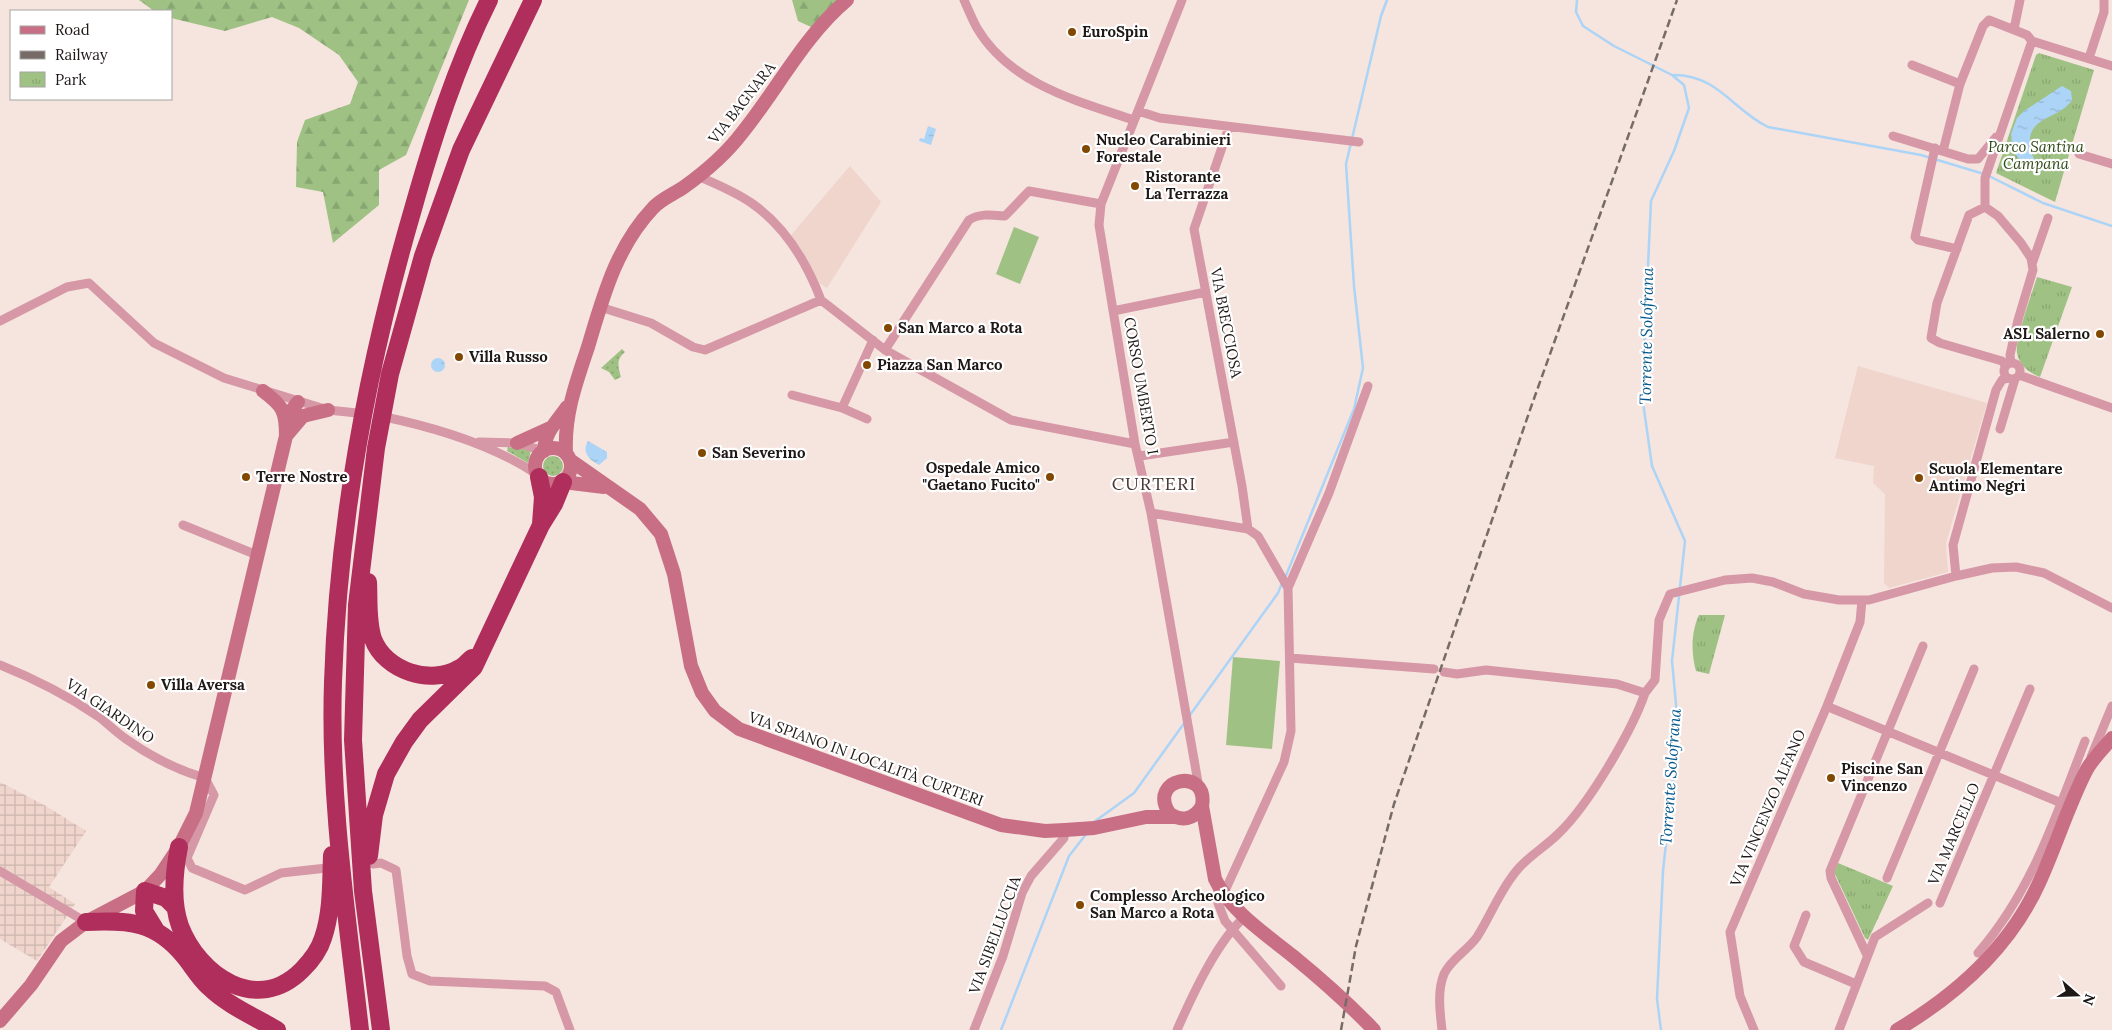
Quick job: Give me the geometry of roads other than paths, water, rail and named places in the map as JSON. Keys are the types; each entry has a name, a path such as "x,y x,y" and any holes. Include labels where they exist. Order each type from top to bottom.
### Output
{"highway":[{"path":"360,1030 346,908 336,791 334,674 340,575 355,452 371,368 401,250 433,141 489,0"},
{"path":"382,1030 364,891 353,740 357,605 376,448 390,374 422,256 461,150 533,0"},
{"path":"539,476 543,497 541,525"},
{"path":"364,891 374,815 386,774 404,742 420,720 474,667 487,644 541,525 554,504 563,482"},
{"path":"367,522 369,617 374,639 386,660 408,672 423,675 442,674 460,668 487,644"},
{"path":"179,847 175,869 175,907 180,926 190,947 212,973 225,982 244,988 263,990 280,985 295,977 317,952 327,923 336,791"},
{"path":"154,929 144,911 145,891 166,898 175,907"},
{"path":"86,922 118,921 137,923 154,929 177,946 209,988 277,1030"}],"main road":[{"name":"VIA BAGNARA","path":"568,457 565,434 569,404 619,256 640,223 654,206 698,176 717,160 742,134 810,40 847,0"},
{"path":"0,1021 31,985 61,941 86,922 145,891 161,874 179,847 196,813 286,436 286,418 280,404 263,392"},
{"path":"286,418 298,402"},
{"path":"298,402 303,416"},
{"name":"VIA BAGNARA","path":"544,451 545,439 550,428 569,404"},
{"path":"286,436 303,416 328,410"},
{"path":"517,443 550,428"},
{"path":"557,448 568,457 570,472 563,482 552,484 539,476 536,464 544,451 557,448"},
{"name":"VIA SPIANO IN LOCALITÀ CURTERI","path":"568,457 640,508 662,534 674,574 691,666 702,693 715,711 739,729 1001,825 1045,831 1094,828 1146,817 1181,818"},
{"name":"VIA SPIANO IN LOCALITÀ CURTERI","path":"563,482 610,488"},
{"path":"554,504 572,492 592,485"},
{"path":"1896,1030 1951,994 1997,949 2021,916 2038,885 2066,805 2108,735"},
{"path":"1207,833 1169,813 1164,801 1168,788 1177,781 1183,780 1195,784 1202,794 1202,806 1207,833 1221,890 1246,916 1310,970 1374,1030"},
{"name":"VIA SPIANO IN LOCALITÀ CURTERI","path":"1146,817 1164,801"},
{"path":"1181,818 1194,816 1202,806"}],"street":[{"path":"964,0 977,28 994,50 1032,80 1060,96 1134,120"},
{"name":"CORSO UMBERTO I","path":"1182,0 1101,204 1099,225 1136,444 1151,513 1199,788"},
{"path":"2014,29 2020,0"},
{"path":"2089,58 2104,12 2104,0"},
{"path":"1957,248 1916,239 1918,216 1932,164 1983,26 1989,20 2014,29 2026,35 2032,41 2112,66"},
{"path":"1985,207 1986,174 2032,41"},
{"path":"1912,65 1960,84"},
{"path":"1138,111 1160,118 1359,142"},
{"name":"VIA BRECCIOSA","path":"1228,127 1194,229 1234,442 1248,529"},
{"path":"1893,136 1968,159 1978,158 2001,130"},
{"path":"2079,154 2112,164"},
{"path":"698,176 738,194 774,220 803,262 821,300 841,318 885,350 1011,420 1136,444"},
{"path":"885,350 969,220 979,215 1004,216 1029,191 1101,204"},
{"path":"1985,207 1969,214 1937,303 1931,338 1940,343 2002,361 2008,365 2016,364 2020,368 2014,377 2000,429"},
{"path":"1985,207 1998,216 2016,236 2031,258 2033,270 2018,320 2008,365 2004,371 2014,377 2112,408"},
{"path":"2032,264 2048,218"},
{"path":"0,321 67,287 88,283 154,343 224,378 263,392 328,410 393,419 469,442 503,454 539,476"},
{"path":"1113,311 1206,292"},
{"path":"600,308 651,323 692,347 705,350 821,300"},
{"path":"842,408 873,340"},
{"path":"1956,576 1953,545 1996,390 2002,380 2014,377"},
{"path":"1281,986 1231,931 1222,917 1218,903 1221,890 1284,762 1291,731 1287,585 1329,493 1368,386"},
{"path":"792,394 842,408 867,419"},
{"path":"469,442 517,443 544,451"},
{"path":"1140,456 1234,442"},
{"path":"1151,513 1248,529 1258,536 1287,585"},
{"path":"184,525 258,555"},
{"path":"1442,1030 1440,1003 1441,984 1445,971 1475,939 1517,870 1533,854 1558,835 1572,820 1623,740 1639,711 1645,693 1655,680 1659,620 1664,604 1670,594 1725,580 1752,578 1773,582 1804,594 1839,600 1862,600 1885,596 1992,568 2016,567 2044,573 2112,608"},
{"name":"VIA VINCENZO ALFANO","path":"1754,1030 1740,996 1730,932 1827,706 1860,622 1862,600"},
{"path":"1867,955 1831,878 1830,871 1923,646"},
{"path":"1290,658 1434,669"},
{"name":"VIA GIARDINO","path":"0,665 34,678 64,695 100,718 125,739 148,753 168,764 205,778"},
{"path":"1888,878 1974,669"},
{"path":"1444,672 1456,674 1486,670 1618,684 1645,693"},
{"name":"VIA MARCELLO","path":"1940,903 2030,689"},
{"path":"2108,735 2106,721 2112,706"},
{"name":"VIA MARCELLO","path":"1831,708 2066,805"},
{"path":"1978,953 2002,924 2025,888 2066,805 2085,741"},
{"path":"1183,780 1195,764"},
{"path":"205,778 214,795 187,858 192,868 245,890 281,873 327,868"},
{"name":"VIA SIBELLUCCIA","path":"974,1030 1003,956 1022,892 1031,876 1064,838 1065,830"},
{"path":"374,864 381,863 396,870 407,956 412,974 430,981 545,986 556,992 570,1030"},
{"path":"0,871 86,922"},
{"name":"VIA MARCELLO","path":"1839,1030 1874,937 1928,903"},
{"path":"1806,915 1794,946 1804,962 1856,984"},
{"path":"1177,1030 1198,985 1231,931 1246,916"}],"water":[{"path":"2062,86 2071,91 2072,100 2060,111 2039,123 2030,136 2031,152 2035,161 2042,169 2041,172 2027,167 2013,152 2011,134 2017,118 2024,111"},
{"path":"928,126 936,129 931,145 919,141 920,138 924,139"},
{"path":"435,358 441,358 445,365 441,372 435,372 431,368 431,362"},
{"path":"588,441 607,452 607,458 599,465 586,453"}],"waterway":[{"path":"1285,578 1354,409 1363,368 1354,286 1346,164 1381,16 1387,0"},
{"name":"Torrente Solofrana","path":"1577,0 1576,12 1583,26 1614,46 1672,75 1684,85 1689,108 1674,151 1651,201 1642,395 1652,466 1685,541 1672,661 1677,715 1674,771 1663,871 1657,999 1661,1030"},
{"path":"1674,75 1689,77 1714,87 1745,112 1768,127 1921,155 1984,174"},
{"path":"1989,176 2043,203 2112,226"},
{"path":"1190,715 1278,593 1282,583"},
{"path":"1094,822 1134,793 1185,722"},
{"path":"1001,1030 1069,856 1087,833"}],"railway":[{"path":"1341,1030 1356,946 1394,804 1531,407 1677,0"}],"place":[{"name":"EuroSpin","path":"1072,32"},
{"name":"Nucleo Carabinieri Forestale","path":"1086,149"},
{"name":"Ristorante La Terrazza","path":"1135,186"},
{"name":"San Marco a Rota","path":"888,328"},
{"name":"ASL Salerno","path":"2100,334"},
{"name":"Villa Russo","path":"459,357"},
{"name":"Piazza San Marco","path":"867,365"},
{"name":"San Severino","path":"702,453"},
{"name":"Terre Nostre","path":"246,477"},
{"name":"Ospedale Amico \"Gaetano Fucito\"","path":"1050,477"},
{"name":"Scuola Elementare Antimo Negri","path":"1919,478"},
{"name":"Villa Aversa","path":"151,685"},
{"name":"Piscine San Vincenzo","path":"1831,778"},
{"name":"Complesso Archeologico San Marco a Rota","path":"1080,905"}],"district":[{"name":"CURTERI","path":"1154,484"}],"park label":[{"name":"Parco Santina Campana","path":"2036,156"}]}
